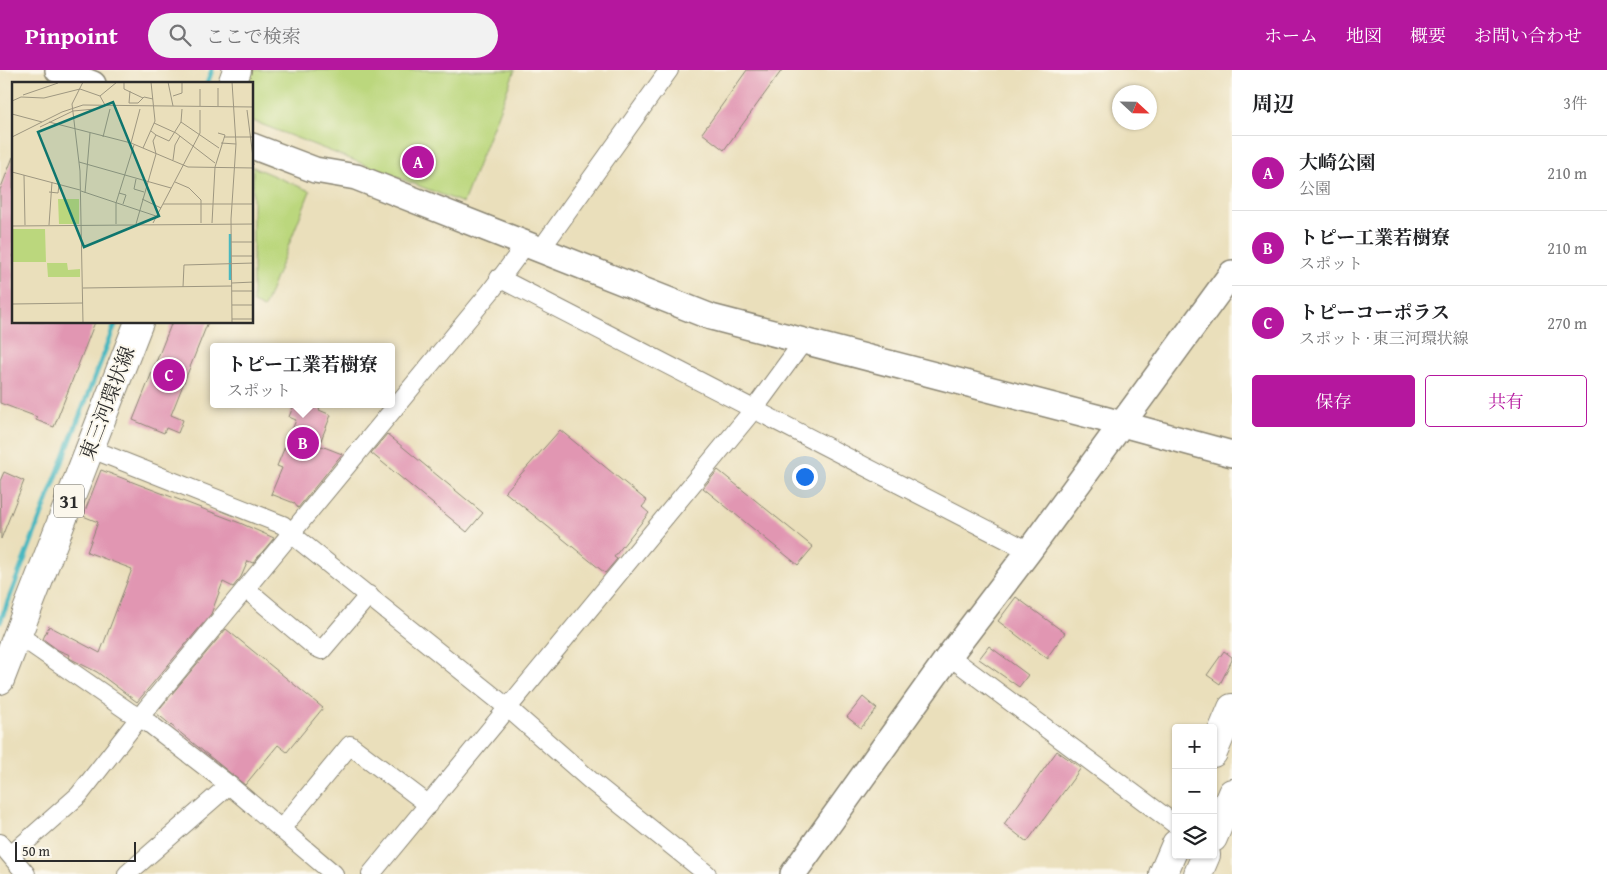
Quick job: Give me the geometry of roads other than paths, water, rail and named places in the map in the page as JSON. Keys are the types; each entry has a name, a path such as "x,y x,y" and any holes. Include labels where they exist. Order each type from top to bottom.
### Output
{"main road":[{"path":"233,82 237,70"},
{"name":"東三河環状線","path":"0,680 138,324"},
{"path":"1217,744 1232,708"},
{"path":"1217,829 1232,795"},
{"path":"1164,874 1172,854"},
{"path":"1198,874 1204,859"}],"street":[{"path":"58,70 88,82"},
{"path":"395,408 491,291 499,278 533,246 666,71"},
{"path":"254,147 315,170 356,177 711,317 1232,454"},
{"path":"793,874 950,656 1232,273"},
{"path":"499,278 1029,551"},
{"path":"371,874 754,409 803,342"},
{"path":"26,874 5,849 79,795 395,408"},
{"path":"89,448 283,525 300,541 508,708 590,780 707,874"},
{"path":"246,589 315,647 322,650 368,595"},
{"path":"17,634 140,718 229,785 334,874"},
{"path":"950,656 1172,822"},
{"path":"281,829 350,745 429,805"},
{"path":"126,874 229,785"}],"waterway":[{"path":"208,82 212,70"},
{"path":"0,622 115,324"}],"place":[{"name":"大崎公園","path":"418,162"},
{"name":"トピーコーポラス","path":"169,375"},
{"name":"トピー工業若樹寮","path":"303,443"}]}
